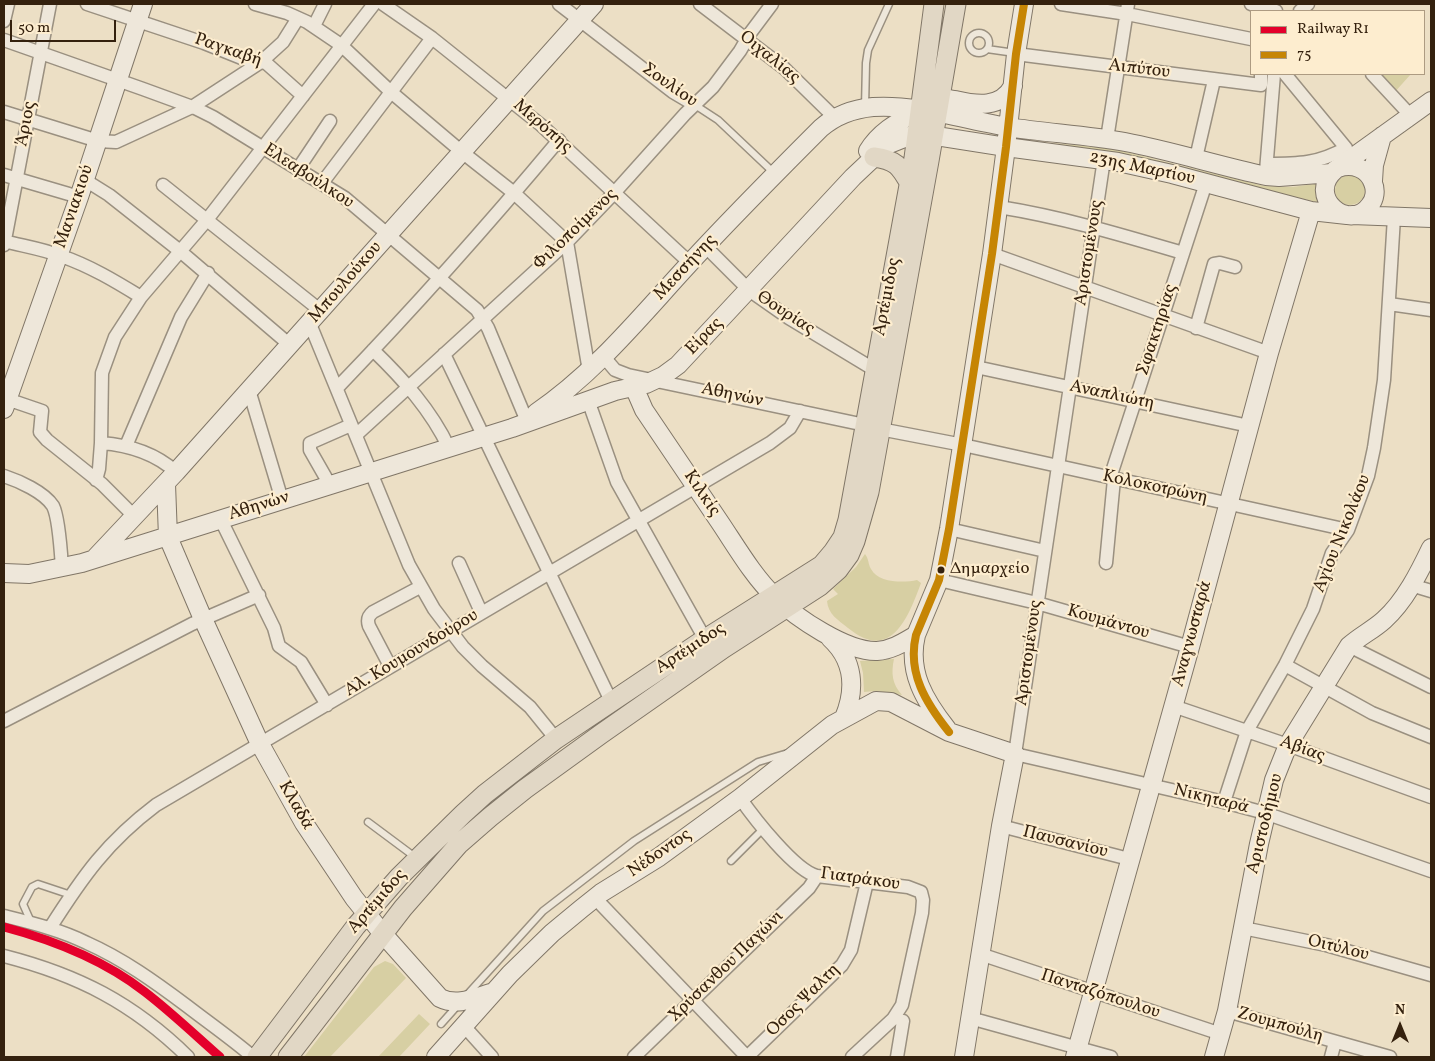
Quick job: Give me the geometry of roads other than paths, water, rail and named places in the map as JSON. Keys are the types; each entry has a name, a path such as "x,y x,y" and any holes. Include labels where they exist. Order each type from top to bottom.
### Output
{"main road":[{"name":"Αρτέμιδος","path":"932,107 934,4"},
{"name":"Αρτέμιδος","path":"873,427 875,370 910,184 932,107 956,4"},
{"name":"Αρτέμιδος","path":"258,1057 334,954 367,914 417,858 485,794 556,739 705,639 781,602 820,586 838,570 849,555 856,542 862,521 873,427 925,134"},
{"path":"873,152 900,167 910,184"},
{"name":"Αρτέμιδος","path":"289,1056 408,902 448,855 490,817 525,790 724,648 781,602"}],"street":[{"path":"4,20 8,4"},
{"name":"Άριος","path":"4,242 50,4"},
{"name":"Ραγκαβή","path":"87,4 140,12 209,45 244,59 270,65 303,96"},
{"path":"259,4 298,18 314,26 341,45 391,92 514,193 567,242 589,371"},
{"path":"314,26 325,4"},
{"path":"96,480 100,462 102,372 115,336 141,297 206,221 374,4"},
{"name":"Σουλίου","path":"559,4 673,92 695,105"},
{"name":"Μπουλούκου","path":"94,559 171,478 315,318 508,98 594,4"},
{"name":"Οιχαλίας","path":"700,4 784,68 834,117"},
{"name":"Φιλοποίμενος","path":"330,485 310,450 310,444 353,430 409,386 567,242 615,192 684,114 713,87 772,4"},
{"path":"949,732 923,695 916,678 913,653 916,635 939,580 949,529 976,367 999,207 1016,54 1024,4"},
{"path":"1061,4 1127,9 1250,39"},
{"path":"1251,4 1269,10"},
{"name":"Μερόπης","path":"389,6 559,140 690,263"},
{"path":"1107,139 1127,9"},
{"name":"Μανιακιού","path":"5,402 85,180 140,12"},
{"path":"4,112 98,141 116,142 192,107 262,62 283,42 298,18"},
{"path":"322,183 432,38"},
{"name":"Ελεαβούλκου","path":"4,40 192,107 298,168 344,198 477,310 483,318 519,424"},
{"name":"Αιπύτου","path":"1016,54 1214,80 1261,80"},
{"path":"1274,75 1266,170 1318,161 1346,148 1286,75"},
{"path":"1373,75 1411,116"},
{"path":"1196,158 1214,80"},
{"path":"873,152 887,130 901,120 932,107 986,104 998,101 1008,94 1013,86"},
{"path":"1382,136 1374,165 1374,198 1370,205 1362,212 1349,215 1336,211 1326,199 1325,187 1335,170 1382,136 1411,116 1431,101"},
{"name":"Μεσσήνης","path":"519,424 550,403 604,357 705,246 820,128 834,117 861,109 932,107"},
{"name":"23ης Μαρτίου","path":"932,107 956,117 1008,127 1107,139 1196,158 1266,170 1279,177 1335,170"},
{"path":"861,109 872,122 873,152"},
{"path":"298,168 330,121"},
{"name":"23ης Μαρτίου","path":"925,134 1006,148 1104,159 1206,183 1310,211 1349,215 1431,218"},
{"name":"Είρας","path":"519,424 588,400 655,380 678,365 853,177 873,152 887,145 925,134"},
{"path":"337,388 439,278 559,140"},
{"name":"Αριστομένους","path":"964,1057 1001,826 1015,754 1104,159"},
{"path":"1335,170 1349,166 1360,168 1369,175 1383,208 1394,217"},
{"path":"4,175 79,197"},
{"path":"85,180 108,195 208,273 290,345"},
{"name":"Σφακτηρίας","path":"1106,564 1112,478 1206,183"},
{"path":"163,185 315,318 337,388 353,430 420,587 450,631 472,657 530,707 556,739"},
{"path":"999,207 1033,212 1094,226 1183,253"},
{"name":"Αναγνωσταρά","path":"1076,1053 1310,211"},
{"name":"Αγίου Νικολάου","path":"1224,802 1247,731 1285,665 1320,594 1332,553 1348,530 1368,476 1384,385 1394,217"},
{"path":"4,242 59,255 100,272 141,297"},
{"name":"Θουρίας","path":"705,246 749,290 789,318 875,370"},
{"path":"992,254 1269,353"},
{"path":"1196,328 1214,264 1220,263 1235,267"},
{"path":"126,446 181,317 208,273"},
{"path":"1388,304 1431,310"},
{"path":"373,350 409,386 437,425 448,448"},
{"path":"444,354 611,701"},
{"name":"Αθηνών","path":"604,357 618,371 963,445"},
{"name":"Αναπλιώτη","path":"976,367 1249,426"},
{"name":"Κιλκίς","path":"634,387 644,410 738,549 781,602 826,634"},
{"path":"249,390 282,500"},
{"path":"588,400 613,474 705,639"},
{"path":"5,402 42,411 40,432 47,440 109,491 135,517"},
{"name":"Αλ. Κουμουνδούρου","path":"50,928 71,895 105,850 136,820 166,798 786,432 800,411"},
{"name":"Αθηνών","path":"4,574 29,574 62,568 94,559 168,537 220,518 484,437 519,424"},
{"path":"101,443 126,446 151,456 171,478 168,537"},
{"name":"Κολοκοτρώνη","path":"963,445 1348,530"},
{"path":"4,476 26,485 53,507 57,522 62,568"},
{"path":"220,518 259,595 274,628 279,646 301,662 327,704"},
{"path":"949,529 1045,551"},
{"name":"Κλαδά","path":"168,537 260,744 304,823 383,934 440,998 450,1003 460,1002"},
{"name":"Αριστοδήμου","path":"1214,1057 1228,1012 1265,813 1274,780 1288,745 1350,646 1361,635 1383,621 1397,606 1412,585 1431,548"},
{"path":"459,564 481,612"},
{"name":"Κουμάντου","path":"939,580 1037,603 1190,647"},
{"path":"1412,585 1431,591"},
{"path":"390,666 369,626 369,616 420,587"},
{"path":"4,721 203,619 259,595"},
{"path":"826,634 854,646 877,651 893,647 916,635"},
{"path":"826,634 842,652 851,672 851,694 844,718"},
{"path":"1350,646 1431,687"},
{"path":"1285,665 1372,713 1431,738"},
{"name":"Νέδοντος","path":"436,1057 495,991 552,933 595,898 659,857 740,798 801,749 844,718 880,700 891,702 949,732 1015,754"},
{"name":"Αβίας","path":"1173,706 1431,797"},
{"name":"Νικηταρά","path":"1015,754 1265,813 1431,872"},
{"name":"Γιατράκου","path":"740,798 763,830 802,868 817,876 908,887 921,892 923,900 922,913 902,1005 893,1019 852,1057"},
{"name":"Παυσανίου","path":"1001,826 1129,859"},
{"name":"Χρύσανθου Παγώνι","path":"634,1057 809,888 817,876"},
{"name":"Οσος Ψαλτη","path":"747,1057 842,965 851,950 867,882"},
{"path":"595,898 747,1057"},
{"path":"4,916 50,928 116,957 174,997 253,1057"},
{"name":"Οιτύλου","path":"1243,928 1326,945 1431,975"},
{"name":"Πανταζόπουλου","path":"980,954 1221,1034"},
{"path":"4,956 42,966 78,980 111,997 164,1034 188,1057"},
{"path":"460,1002 495,991"},
{"name":"Ζουμπούλη","path":"1228,1012 1390,1057"},
{"path":"970,1018 1076,1053 1111,1057"},
{"path":"897,1057 904,1021"},
{"path":"464,1026 492,1057"},
{"path":"1331,1057 1335,1042"}],"lane":[{"path":"861,109 868,50 889,4"},
{"path":"987,50 1016,54"},
{"name":"Σουλίου","path":"695,105 723,125 775,174"},
{"path":"442,1024 543,911 634,841 758,762 801,749"},
{"path":"368,822 417,858"},
{"path":"731,861 763,830"},
{"path":"32,923 23,904 32,887 38,884 71,895"}],"rail line":[{"name":"R1","path":"4,927 78,952 113,970 155,1000 220,1057"}],"place":[{"name":"Δημαρχείο","path":"941,570"}]}
